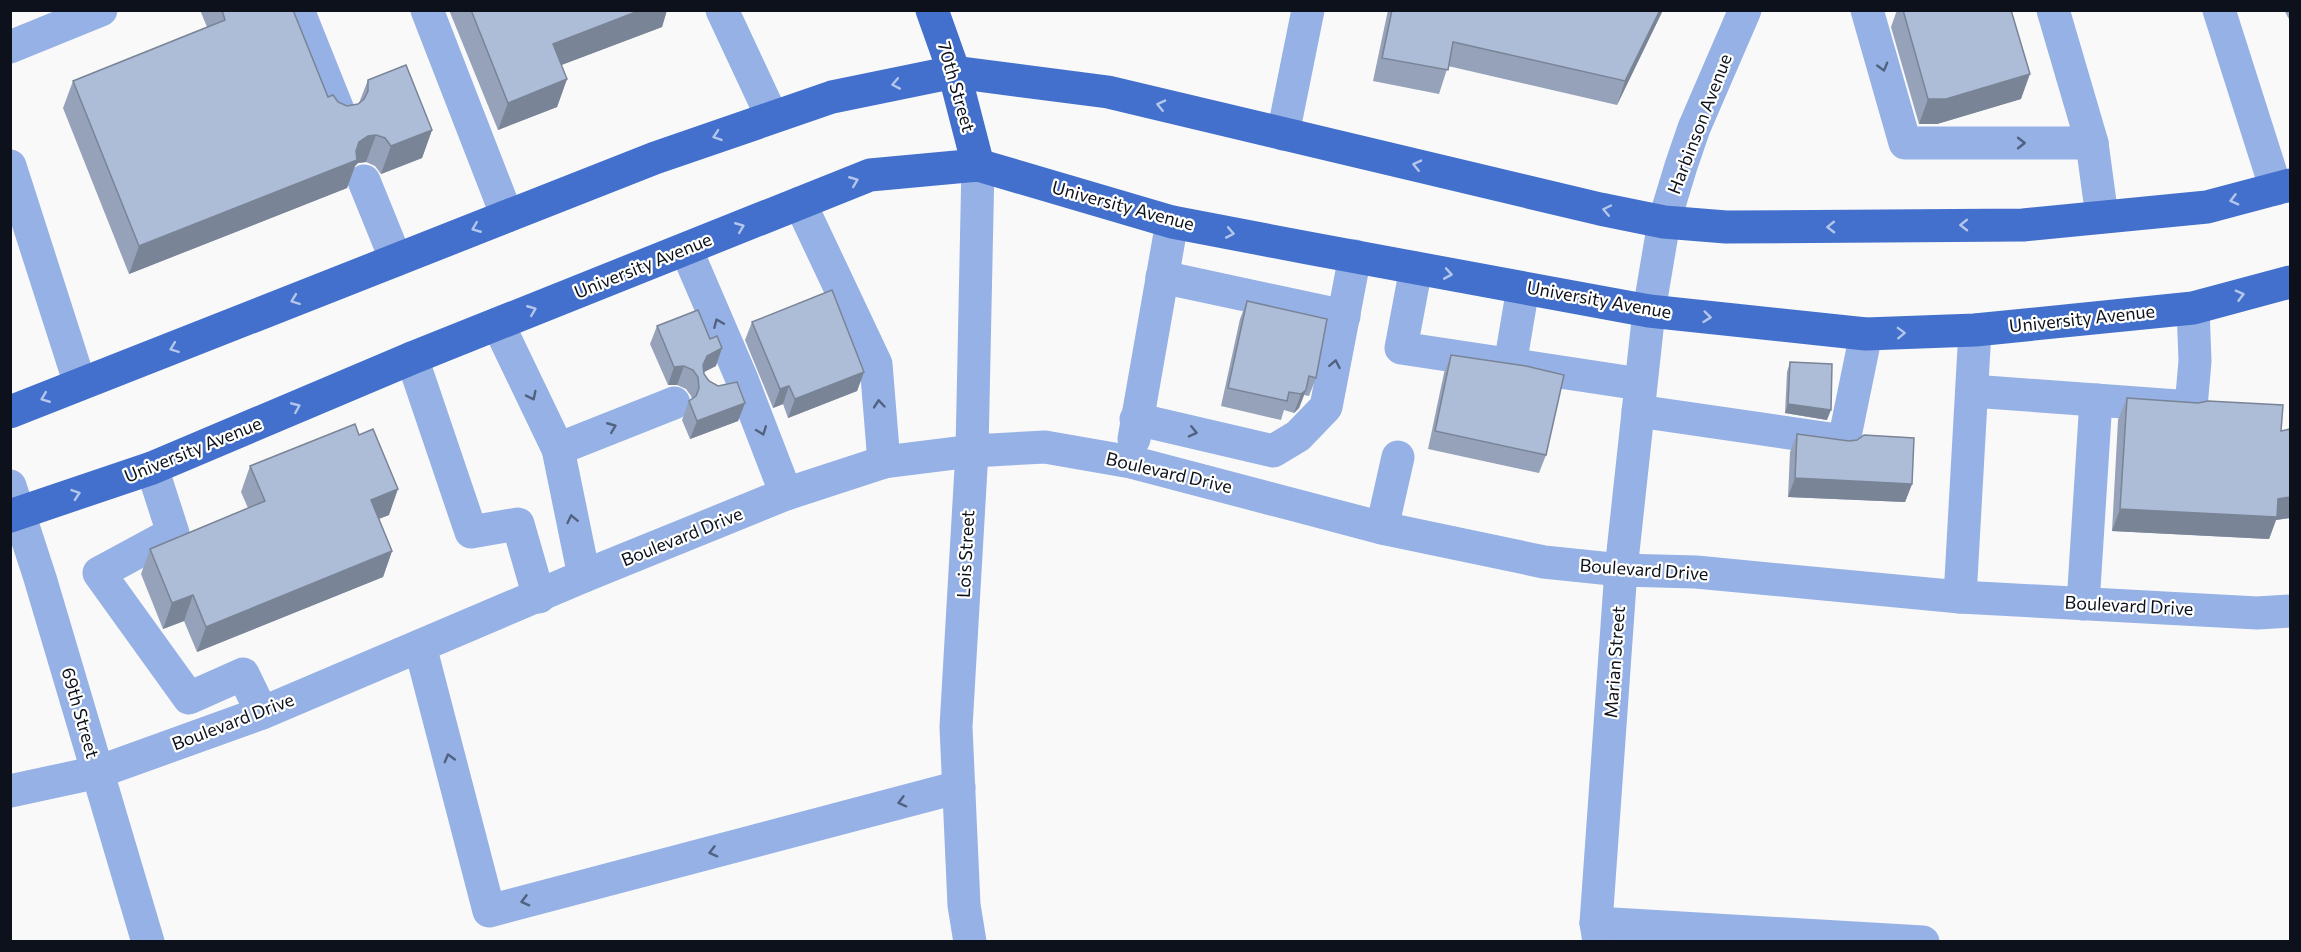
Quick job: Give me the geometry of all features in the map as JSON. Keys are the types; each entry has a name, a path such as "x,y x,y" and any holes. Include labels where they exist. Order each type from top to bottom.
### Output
{"main road":[{"name":"70th Street","path":"932,10 954,72 978,165"},
{"path":"10,412 655,158 832,97 954,72 1108,92 1600,209 1664,222 1735,227 2012,225 2207,207 2283,187"},
{"name":"University Avenue","path":"14,505 152,468 412,358 870,175 978,165 1172,222 1648,311 1866,334 1975,330 2193,308 2290,282"}],"street":[{"path":"10,47 101,10"},
{"path":"298,10 340,115"},
{"path":"427,10 507,216"},
{"path":"722,10 772,117"},
{"path":"1283,134 1308,10"},
{"name":"Harbinson Avenue","path":"1648,311 1664,222 1694,128 1745,10"},
{"path":"1867,10 1905,143 2092,143"},
{"path":"2053,10 2092,143 2102,217"},
{"path":"2219,10 2283,187"},
{"name":"Lois Street","path":"970,942 964,905 956,727 972,451 978,165"},
{"path":"10,166 80,384"},
{"path":"364,181 396,260"},
{"path":"800,203 876,364 884,462"},
{"path":"1131,462 1136,419 1172,222"},
{"path":"686,249 728,381 786,494"},
{"path":"1136,419 1273,451 1299,436 1326,407 1355,256"},
{"path":"1416,268 1401,348 1510,365 1639,398 1844,441 1866,334"},
{"path":"1162,277 1344,316"},
{"path":"1510,365 1523,288"},
{"path":"1972,391 2191,407 2195,361 2193,308"},
{"name":"Marian Street","path":"1598,932 1621,570 1648,311"},
{"path":"498,324 558,448 584,576"},
{"path":"1960,597 1975,330"},
{"path":"412,358 471,532 518,524 539,597"},
{"path":"2083,604 2096,400"},
{"path":"558,448 674,403"},
{"name":"Boulevard Drive","path":"10,790 98,772 262,712 539,597 584,576 786,494 884,462 972,451 1046,447 1131,462 1382,528 1544,562 1621,570 1696,572 1960,597 2257,613 2290,611"},
{"path":"1382,528 1398,457"},
{"path":"152,468 173,533 99,573 189,698 243,674 262,712"},
{"name":"69th Street","path":"14,505 98,772 147,942"},
{"path":"420,646 489,911 959,787"},
{"path":"1598,932 1923,942"}],"building":[{"path":"222,10 293,10 328,97 333,95 338,102 347,106 358,104 364,99 368,91 368,80 406,65 432,130 391,146 385,138 376,135 368,136 359,142 356,151 357,160 139,246 73,81 225,20"},
{"path":"471,10 641,10 553,44 567,79 508,103"},
{"path":"1392,10 1660,10 1625,81 1453,42 1448,70 1382,58"},
{"path":"1903,10 2011,10 2030,74 1946,99 1928,99"},
{"path":"832,290 864,372 795,399 789,386 780,389 752,322"},
{"path":"1247,301 1327,319 1316,378 1309,376 1306,390 1301,394 1289,392 1287,401 1228,388"},
{"path":"698,310 710,339 717,336 722,348 707,356 703,365 704,374 709,381 718,386 737,382 745,403 697,421 689,401 696,396 699,388 698,377 693,370 684,366 674,367 657,326"},
{"path":"1451,355 1526,366 1564,375 1546,455 1435,431"},
{"path":"1790,362 1832,364 1831,410 1788,404"},
{"path":"2127,398 2198,403 2208,401 2283,405 2281,431 2290,429 2290,497 2278,499 2277,517 2120,509"},
{"path":"355,424 359,435 373,429 398,489 371,500 392,551 206,627 193,595 172,603 150,549 265,501 250,466"},
{"path":"1797,434 1849,441 1857,440 1864,435 1914,438 1912,484 1795,478"}]}
